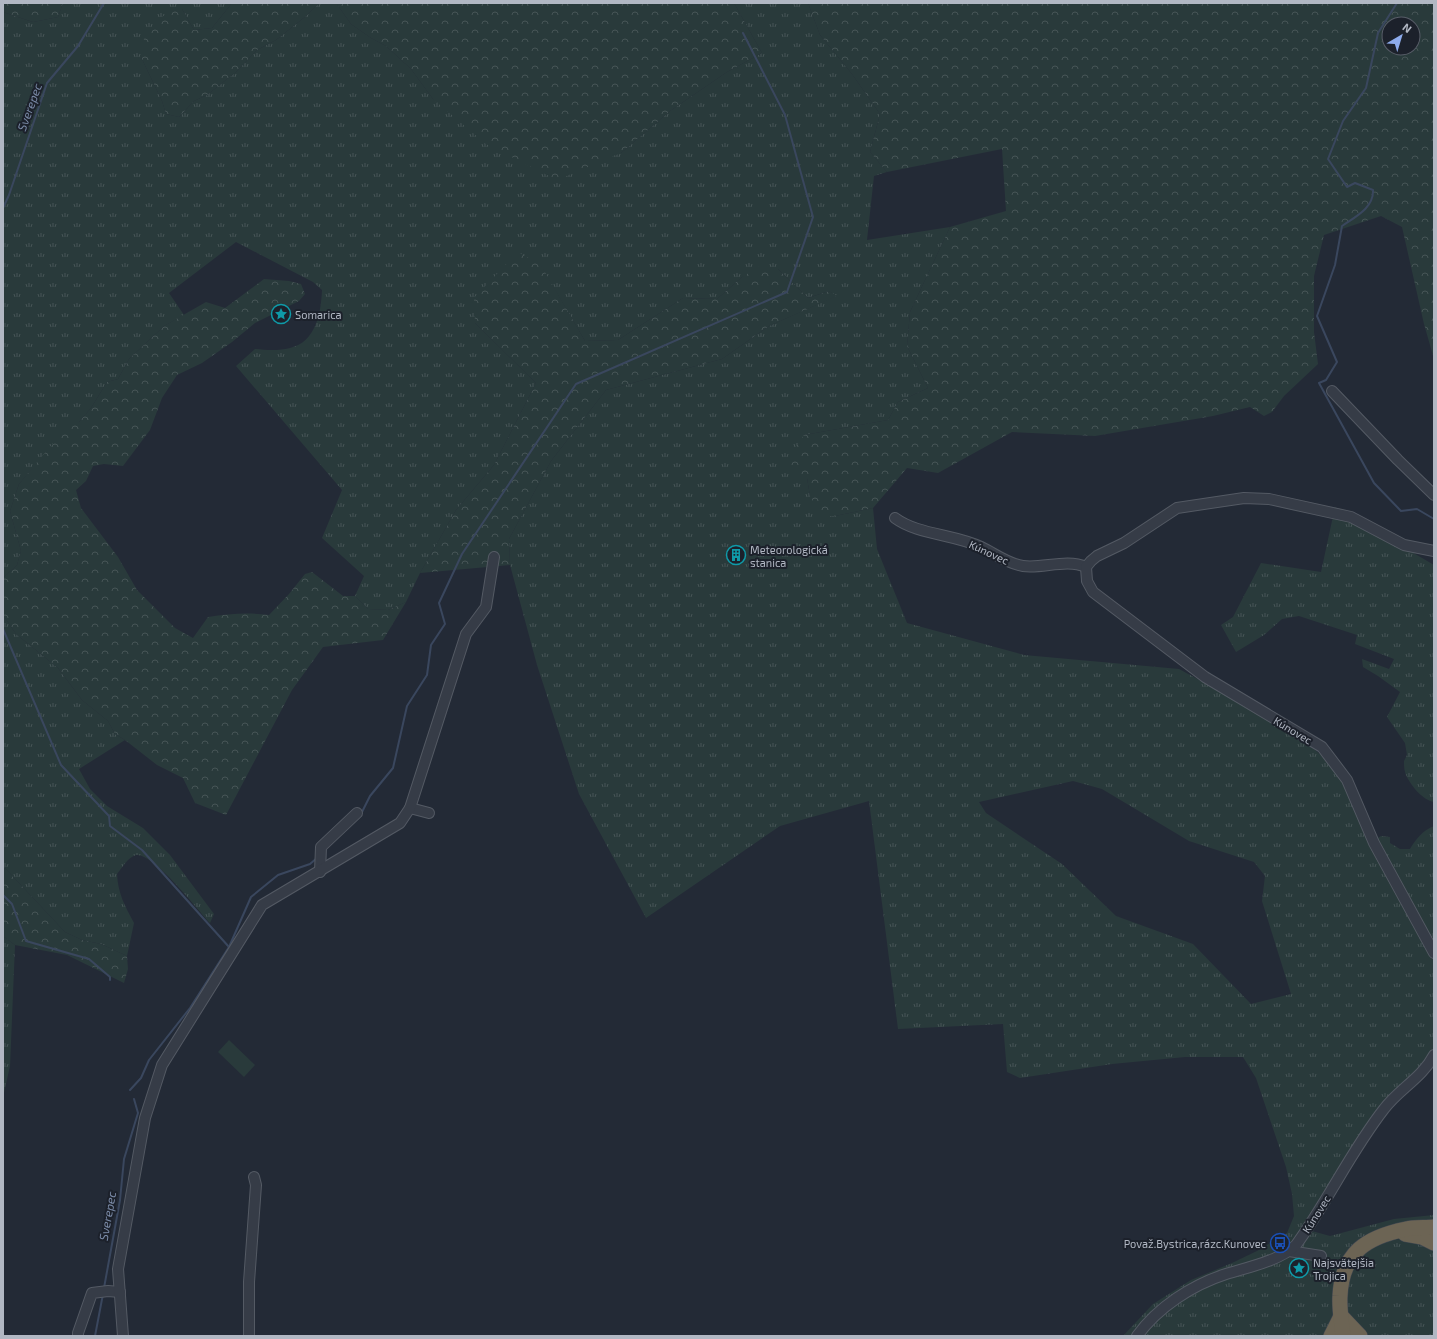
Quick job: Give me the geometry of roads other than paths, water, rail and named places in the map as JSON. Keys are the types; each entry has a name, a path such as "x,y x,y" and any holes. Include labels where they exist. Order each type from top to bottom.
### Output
{"highway":[{"path":"1343,1336 1340,1299 1341,1282 1344,1271 1352,1257 1364,1244 1385,1234 1398,1232 1406,1228 1434,1227"},
{"path":"1398,1232 1422,1237 1434,1243"},
{"path":"1331,1336 1341,1316"},
{"path":"1341,1316 1360,1336"}],"street":[{"path":"1332,391 1434,495"},
{"path":"1086,567 1097,556 1124,543 1177,508 1244,498 1269,499 1351,517 1404,545 1434,551"},
{"name":"Kúnovec","path":"895,518 912,527 950,536 980,546 1012,563 1023,566 1075,563 1086,567 1087,581 1093,592 1107,603 1205,677 1322,747 1347,780 1374,843 1434,953"},
{"path":"123,1336 118,1269 145,1118 162,1065 262,905 320,872 400,823 410,808 466,634 486,607 494,557"},
{"path":"410,808 430,813"},
{"path":"320,872 322,847 357,813"},
{"name":"Kúnovec","path":"1137,1336 1154,1317 1171,1303 1198,1286 1224,1275 1289,1252 1303,1235 1368,1132 1385,1108 1421,1074 1434,1056"},
{"path":"249,1336 250,1282 256,1185 254,1177"},
{"path":"1289,1252 1321,1256"},
{"path":"78,1336 92,1293 108,1291 120,1292"}],"waterway":[{"name":"Sverepec","path":"3,208 9,195 47,83 78,46 104,3"},
{"path":"1397,3 1378,33 1366,88 1343,121 1328,159 1347,187 1355,183 1373,190 1367,207 1342,226 1335,265 1317,316 1337,362 1326,380 1319,383 1374,483 1401,511 1417,509 1434,519"},
{"path":"360,816 370,796 393,768 407,706 427,675 431,645 445,624 439,603 462,554 576,384 787,292 813,217 785,115 743,33"},
{"path":"3,629 61,765 109,816 110,826 142,850 229,947"},
{"path":"130,1090 141,1078 149,1060 190,1008 229,947 251,897 278,875 310,864 317,858"},
{"name":"Sverepec","path":"3,895 12,904 26,941 89,959 110,977 110,980"},
{"name":"Sverepec","path":"104,1288 120,1200 124,1159 138,1113 134,1099"},
{"name":"Sverepec","path":"95,1336 103,1294"}],"place":[{"name":"Somarica","path":"281,314"},
{"name":"Meteorologická stanica","path":"736,555"},
{"name":"Považ.Bystrica,rázc.Kunovec","path":"1280,1243"},
{"name":"Najsvätejšia Trojica","path":"1299,1268"}]}
